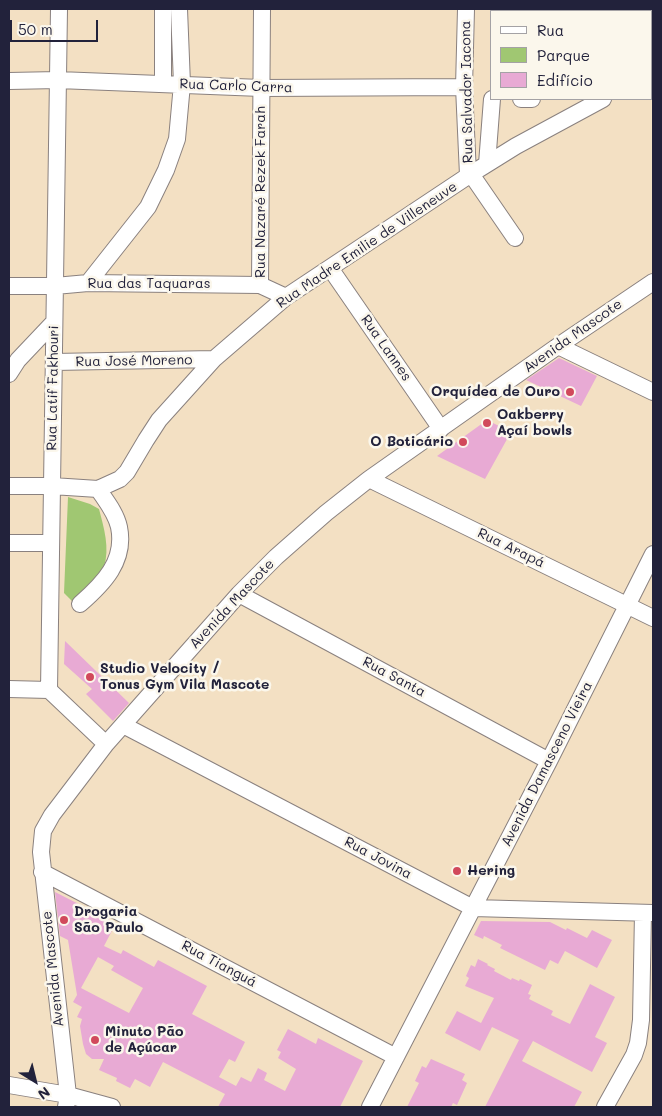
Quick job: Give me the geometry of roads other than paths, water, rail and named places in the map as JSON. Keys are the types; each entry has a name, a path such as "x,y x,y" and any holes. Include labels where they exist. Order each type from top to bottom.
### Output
{"street":[{"name":"Rua Latif Fakhouri","path":"49,690 59,9"},
{"path":"163,9 163,84"},
{"path":"88,283 148,207 166,170 177,139 182,84 179,9"},
{"name":"Rua Nazaré Rezek Farah","path":"260,285 262,9"},
{"name":"Rua Salvador Iacona","path":"466,9 464,87 470,175"},
{"name":"Rua Carlo Carra","path":"9,81 58,80 261,88 464,87"},
{"path":"487,164 492,100"},
{"name":"Rua Madre Emilie de Villeneuve","path":"98,489 120,480 160,420 214,359 286,297 487,164 516,146 601,100"},
{"path":"470,175 515,238"},
{"name":"Rua Lannes","path":"330,268 441,429"},
{"name":"Avenida Mascote","path":"67,1101 42,872 43,831 52,814 122,725 239,594 326,512 369,479 558,346 653,282"},
{"name":"Rua das Taquaras","path":"9,286 55,286 88,283 260,285 286,297"},
{"path":"9,374 18,360 54,322"},
{"path":"558,346 653,392"},
{"name":"Rua José Moreno","path":"54,362 214,359"},
{"name":"Rua Arapá","path":"369,479 653,618"},
{"path":"9,486 98,489 112,511 118,526 120,540 118,556 109,575 99,588 80,604"},
{"path":"9,543 51,543"},
{"name":"Avenida Damasceno Vieira","path":"370,1107 549,761 653,554"},
{"name":"Rua Santa","path":"239,594 549,761"},
{"path":"9,689 49,690 106,744"},
{"name":"Rua Jovina","path":"122,725 473,908 648,913"},
{"name":"Rua Tianguá","path":"42,872 396,1057"},
{"path":"605,1107 634,1055 638,1043 648,913"},
{"path":"9,1085 67,1101 112,1107"}],"place":[{"name":"Orquídea de Ouro","path":"570,392"},
{"name":"Oakberry Açaí bowls","path":"487,423"},
{"name":"O Boticário","path":"463,442"},
{"name":"Studio Velocity / Tonus Gym Vila Mascote","path":"90,677"},
{"name":"Hering","path":"457,871"},
{"name":"Drogaria São Paulo","path":"64,920"},
{"name":"Minuto Pão de Açúcar","path":"95,1040"}]}
